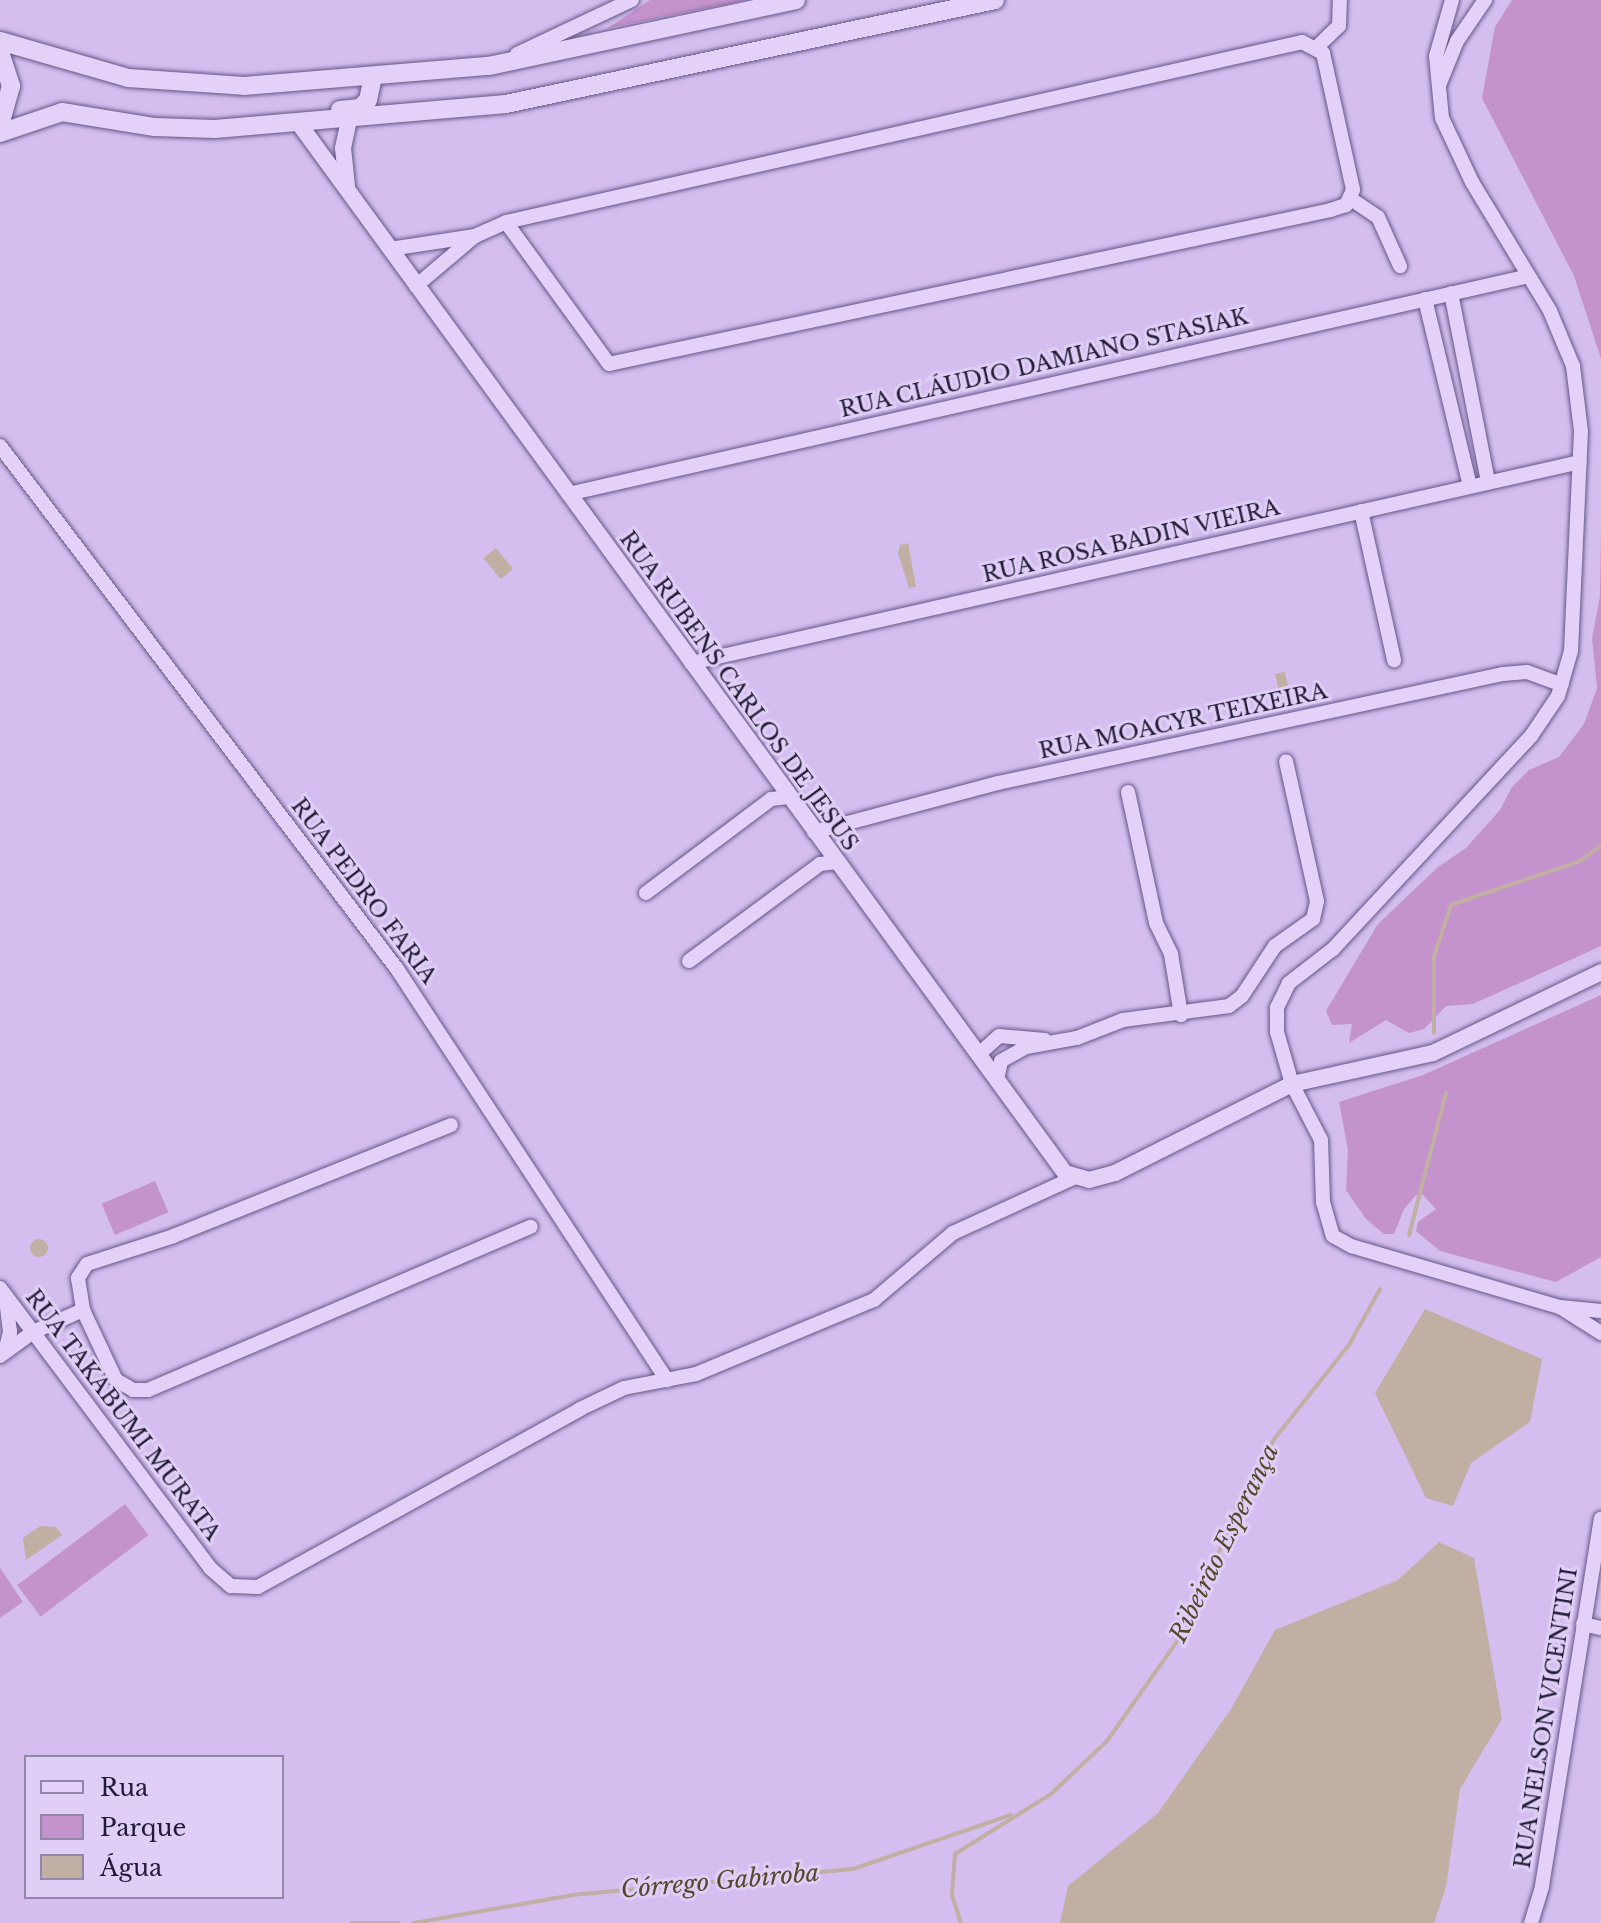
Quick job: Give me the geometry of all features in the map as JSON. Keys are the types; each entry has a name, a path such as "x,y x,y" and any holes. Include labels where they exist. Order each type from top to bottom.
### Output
{"main road":[{"path":"0,41 97,72 190,86 373,77 489,66 796,0"},
{"path":"0,133 27,120 72,112 173,128 300,125 566,94 995,0"},
{"path":"0,52 11,86 0,125"},
{"path":"300,125 318,115 360,108 374,88 373,77"}],"street":[{"path":"489,66 632,0"},
{"path":"1318,46 1339,26 1340,0"},
{"path":"1452,0 1436,56 1438,87 1449,137 1529,276 1573,366 1580,404 1574,629 1562,685 1531,736 1333,949 1284,990 1276,1020 1292,1084 1321,1140 1323,1202 1333,1236 1351,1246 1560,1307 1599,1309 1594,1330 1560,1307"},
{"path":"1438,87 1457,41 1485,0"},
{"path":"390,249 475,236 506,222 1302,42 1318,46"},
{"path":"1318,46 1351,180 1351,199"},
{"name":"RUA RUBENS CARLOS DE JESUS","path":"348,192 343,148 349,120"},
{"name":"RUA RUBENS CARLOS DE JESUS","path":"300,125 979,1054 1058,1167 1073,1178"},
{"path":"506,222 609,364 1331,210 1351,199"},
{"path":"1351,199 1378,217 1400,266"},
{"path":"416,286 475,236"},
{"name":"RUA CLÁUDIO DAMIANO STASIAK","path":"568,494 1529,276"},
{"path":"1451,293 1488,482"},
{"path":"1425,299 1470,486"},
{"name":"RUA PEDRO FARIA","path":"0,446 397,969 667,1380"},
{"name":"RUA ROSA BADIN VIEIRA","path":"691,663 1580,462"},
{"path":"1361,511 1394,660"},
{"name":"RUA MOACYR TEIXEIRA","path":"814,832 998,783 1503,674 1527,672 1562,685"},
{"path":"997,1079 1001,1061 1011,1053 1057,1043 1123,1020 1181,1015 1235,1002 1269,953 1315,915 1286,761"},
{"path":"1128,792 1156,923 1171,954 1181,1015"},
{"path":"646,893 771,799 789,797"},
{"path":"689,961 820,864 837,862"},
{"path":"667,1380 768,1347 874,1300 953,1233 1073,1178 1089,1180 1115,1173 1292,1084 1433,1053 1601,972"},
{"path":"979,1054 999,1036 1057,1043"},
{"path":"451,1125 174,1236 87,1264 78,1278 83,1310 116,1380 133,1390 148,1390 531,1227"},
{"path":"2,1292 10,1332 2,1357"},
{"name":"RUA TAKABUMI MURATA","path":"2,1292 38,1334 210,1568 231,1586 258,1587 580,1409 624,1388 667,1380"},
{"path":"2,1357 83,1310"},
{"name":"RUA NELSON VICENTINI","path":"1531,1923 1542,1886 1601,1519"},
{"path":"1583,1624 1601,1628"}],"green space":[{"path":"650,0 746,0 608,28"},
{"path":"1512,0 1601,0 1601,359 1574,276 1482,98 1495,27"},
{"path":"1601,527 1601,946 1473,1004 1446,1006 1424,1029 1409,1033 1386,1020 1349,1043 1352,1024 1332,1025 1326,1011 1378,924 1437,868 1466,848 1500,810 1512,787 1529,770 1559,757 1584,724 1597,688 1592,638 1600,596"},
{"path":"1601,995 1601,1257 1556,1282 1440,1251 1416,1231 1418,1222 1436,1209 1423,1195 1416,1195 1404,1209 1394,1234 1384,1234 1366,1219 1346,1190 1348,1150 1339,1102 1423,1075"},
{"path":"155,1181 168,1212 115,1235 102,1204"},
{"path":"125,1504 148,1535 41,1616 17,1585"},
{"path":"0,1568 23,1602 0,1618"}],"water":[{"path":"908,543 916,587 909,588 898,553 900,545"},
{"path":"496,548 513,569 501,579 484,558"},
{"path":"1285,672 1290,695 1280,698 1275,674"},
{"path":"35,1239 43,1239 48,1248 46,1255 35,1257 30,1252 30,1244"},
{"path":"1425,1309 1542,1359 1530,1422 1471,1463 1453,1506 1426,1498 1375,1393"},
{"path":"40,1526 56,1527 62,1535 26,1560 23,1538"},
{"path":"1439,1542 1474,1558 1502,1719 1460,1789 1446,1887 1434,1923 1060,1923 1068,1886 1158,1813 1231,1709 1275,1630 1398,1580"}],"waterway":[{"name":"Ribeirão Esperança","path":"1434,1033 1434,956 1451,905 1580,861 1601,846"},
{"name":"Ribeirão Esperança","path":"1409,1235 1446,1093"},
{"name":"Ribeirão Esperança","path":"961,1923 952,1895 955,1854 1051,1794 1107,1741 1190,1623 1240,1500 1275,1438 1349,1345 1380,1289"},
{"name":"Córrego Gabiroba","path":"414,1923 572,1895 853,1869 1011,1815"},
{"name":"Córrego Gabiroba","path":"352,1923 398,1923"}]}
